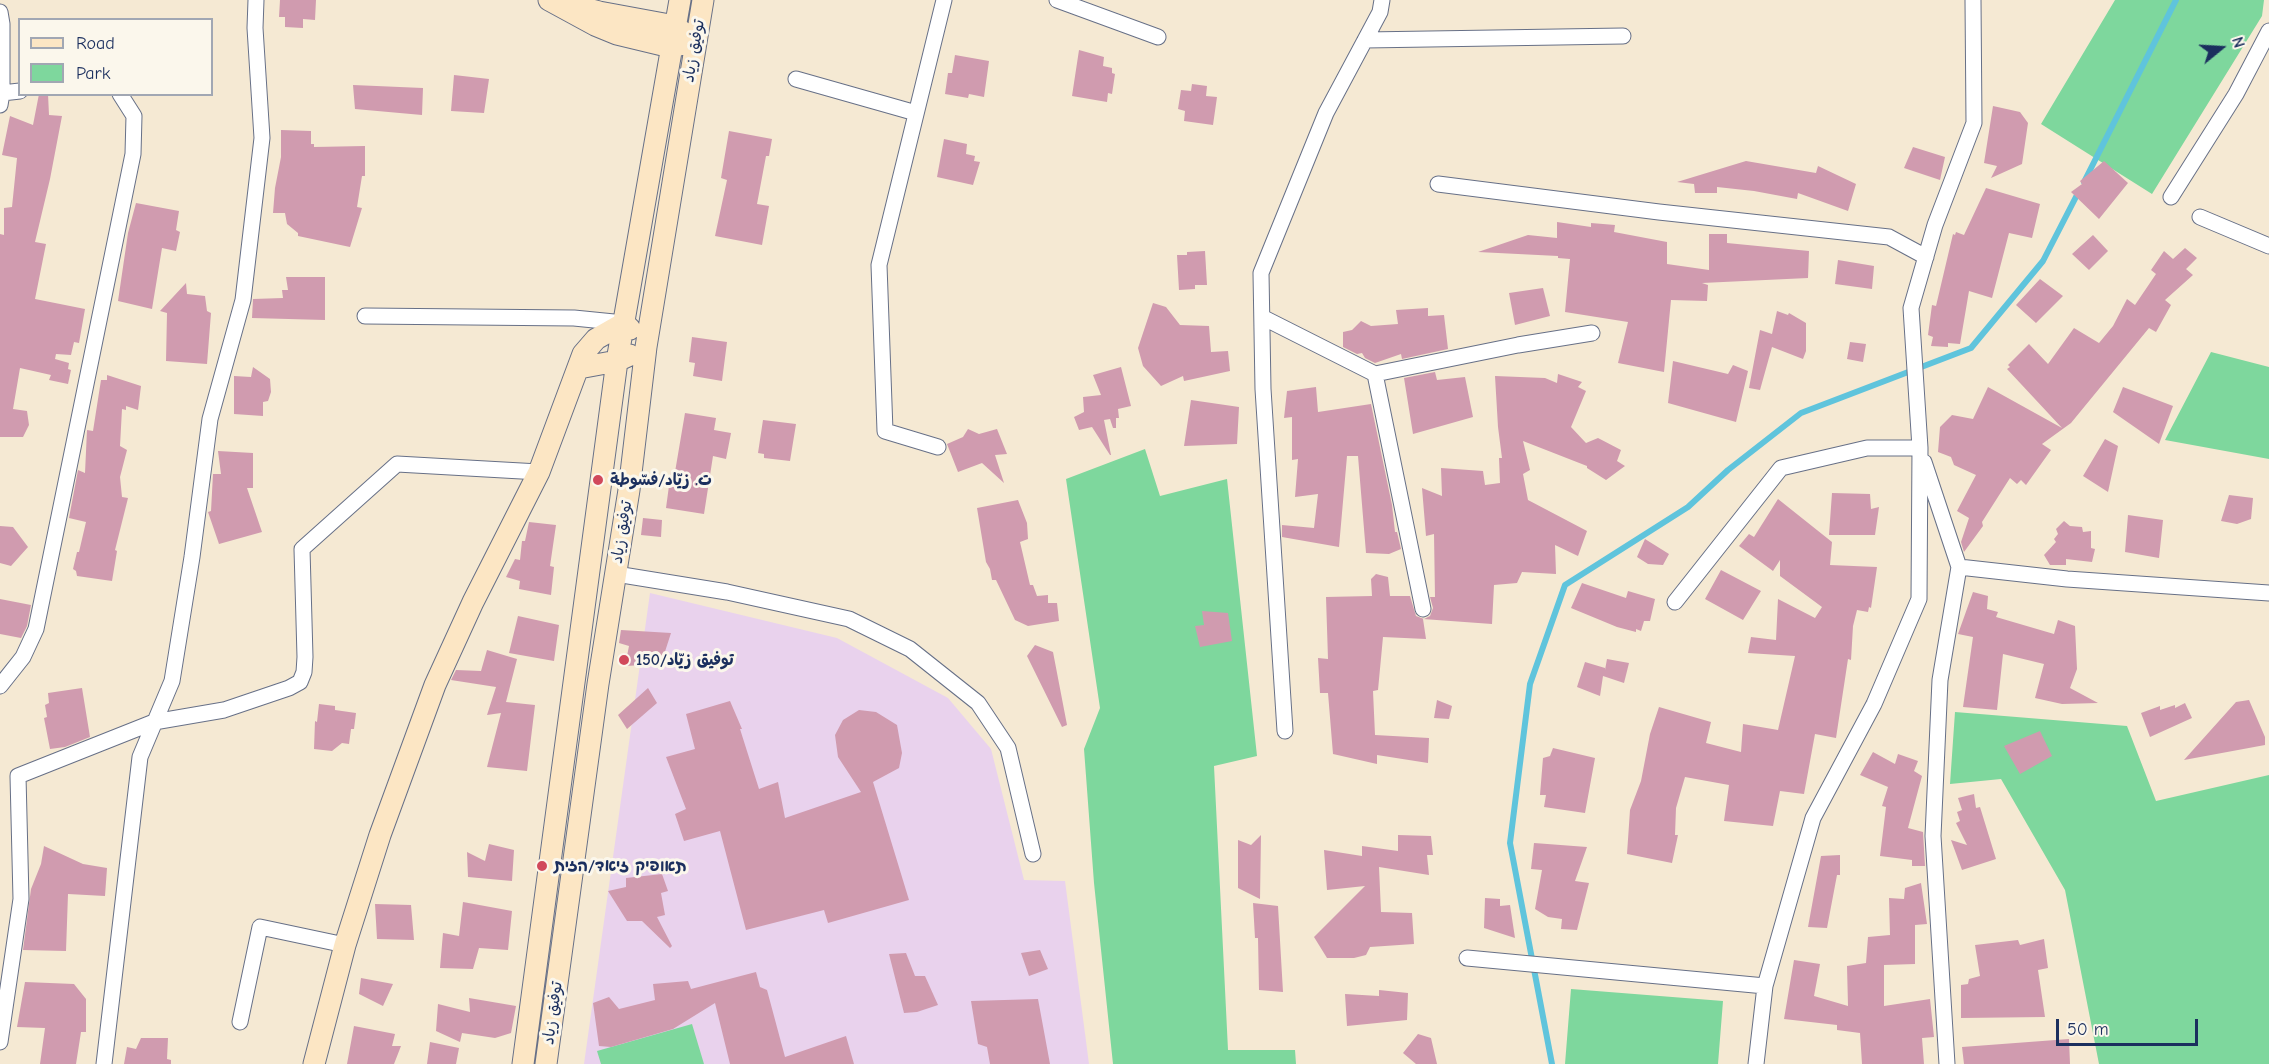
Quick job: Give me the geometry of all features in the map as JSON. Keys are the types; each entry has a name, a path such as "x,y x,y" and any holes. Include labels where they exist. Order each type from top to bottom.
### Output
{"main road":[{"path":"549,0 617,34 671,47 696,41"},
{"path":"560,0 599,12 675,26 696,41"},
{"name":"توفيق زياد","path":"523,1064 617,361 680,0"},
{"name":"توفيق زياد","path":"546,1064 598,684 629,490 646,347 703,0"},
{"path":"314,1064 345,945 380,835 435,685 473,602 539,472 583,354 596,339 624,323 646,347 617,361 579,368"}],"street":[{"path":"104,1064 140,757 172,681 192,557 210,419 243,300 262,138 255,28 256,0"},
{"path":"938,447 885,431 879,265 944,0"},
{"path":"1057,0 1158,37"},
{"path":"1285,731 1263,389 1261,273 1326,113 1380,12 1382,0"},
{"path":"1756,1064 1765,986 1813,818 1874,704 1919,599 1920,448 1911,308 1935,225 1974,123 1972,0"},
{"path":"0,12 2,24 1,99 18,92"},
{"path":"2171,197 2236,94 2269,31"},
{"path":"1365,40 1623,36"},
{"path":"796,79 916,113"},
{"path":"0,686 23,657 36,629 131,166 134,116 121,96"},
{"path":"1438,184 1889,237 1926,257"},
{"path":"2200,217 2269,246"},
{"path":"365,316 574,318 624,323"},
{"path":"1262,317 1375,374 1518,345 1592,333"},
{"path":"1375,374 1423,609"},
{"path":"1675,602 1781,468 1867,448 1920,448"},
{"path":"1920,448 1959,567 1940,680 1933,836 1947,1064"},
{"path":"0,1042 21,898 18,776 153,722 224,710 289,688 300,682 304,672 305,657 302,549 397,464 539,472"},
{"path":"1959,567 2067,579 2269,593"},
{"path":"616,574 727,592 849,619 910,649 978,704 1008,748 1033,854"},
{"path":"240,1022 260,927 345,945"},
{"path":"1467,958 1765,986"}],"shaded area":[{"path":"650,593 837,638 948,698 991,749 1024,880 1065,881 1089,1064 584,1064"}],"green space":[{"path":"2115,0 2264,0 2262,16 2152,194 2041,124"},
{"path":"2211,352 2269,367 2269,459 2165,440"},
{"path":"1145,449 1160,496 1227,479 1257,756 1214,766 1228,1050 1295,1050 1296,1064 1113,1064 1094,883 1084,749 1100,708 1066,479"},
{"path":"1955,712 2127,726 2156,801 2269,775 2269,1064 2099,1064 2065,890 2001,779 1950,784"},
{"path":"1571,989 1723,1001 1718,1064 1565,1064"},
{"path":"692,1024 704,1064 601,1064 597,1051"}],"building":[{"path":"280,0 316,0 315,20 303,19 303,28 285,27 285,17 279,17"},
{"path":"1079,50 1104,57 1103,66 1112,68 1112,73 1115,74 1112,94 1108,93 1107,102 1072,96"},
{"path":"955,55 989,61 984,97 969,94 968,98 945,94 948,73 952,73"},
{"path":"454,75 489,79 484,113 451,111"},
{"path":"1192,84 1207,86 1206,96 1217,97 1213,125 1184,121 1185,111 1178,109 1181,90 1191,91"},
{"path":"353,85 423,88 422,115 355,109"},
{"path":"39,96 48,96 49,115 62,116 35,242 46,244 35,299 85,309 79,343 74,342 71,355 56,354 55,359 69,363 68,369 71,370 68,384 49,380 51,375 20,368 13,409 27,411 29,425 23,437 0,437 0,234 4,235 4,208 12,207 17,158 2,155 10,116 33,125"},
{"path":"1993,106 2020,112 2028,123 2022,164 1991,178 1997,166 1984,163"},
{"path":"281,130 311,131 311,144 314,144 314,147 365,146 365,176 362,176 357,207 362,208 350,247 298,236 298,233 287,224 285,213 273,213 281,157"},
{"path":"729,131 772,139 769,156 766,156 757,204 769,206 762,245 715,236 727,180 721,178"},
{"path":"944,139 967,144 966,154 975,156 974,161 980,162 973,185 937,177"},
{"path":"1913,147 1945,157 1940,180 1904,168"},
{"path":"1746,161 1816,173 1818,166 1856,184 1848,211 1798,193 1797,199 1717,187 1717,193 1695,193 1694,184 1677,182"},
{"path":"2104,161 2128,183 2099,219 2071,192 2082,184 2080,181"},
{"path":"1986,188 2040,204 2032,238 2009,233 1992,298 1969,291 1960,344 1948,343 1948,347 1931,346 1933,337 1928,335 1932,305 1936,306 1953,234 1955,235 1956,232 1964,235"},
{"path":"136,203 179,211 176,230 180,232 176,251 162,248 152,309 118,301 128,233"},
{"path":"1557,222 1591,227 1591,223 1615,225 1614,232 1667,242 1667,264 1709,270 1709,234 1727,234 1727,243 1809,251 1808,278 1702,283 1708,285 1707,301 1671,300 1664,372 1618,363 1628,322 1565,312 1570,259 1558,258 1558,256 1478,252 1528,235 1557,238"},
{"path":"2093,235 2108,251 2089,270 2072,254"},
{"path":"2185,248 2197,258 2186,269 2193,275 2165,300 2171,305 2156,332 2149,328 2071,423 2042,444 2051,450 2026,485 2021,480 2017,484 2010,478 1982,522 1983,526 1964,552 1961,542 1969,518 1957,511 1976,475 1954,465 1951,457 1938,452 1940,427 1952,415 1973,419 1988,387 2062,428 2007,369 2010,367 2008,365 2029,344 2048,364 2074,328 2099,343 2113,326 2127,299 2135,305 2156,274 2151,270 2164,251 2173,259"},
{"path":"1205,251 1207,285 1195,285 1195,289 1179,290 1177,255"},
{"path":"1838,260 1874,266 1872,289 1835,284"},
{"path":"286,277 325,277 325,320 252,318 253,299 283,298 282,290 288,290"},
{"path":"2040,279 2063,296 2036,323 2016,305"},
{"path":"186,283 187,294 205,296 207,311 211,313 207,364 166,361 167,313 160,311"},
{"path":"1543,288 1550,316 1515,325 1509,293"},
{"path":"1153,303 1166,307 1180,325 1209,326 1211,352 1228,351 1230,371 1184,381 1183,376 1161,386 1143,366 1138,348"},
{"path":"1428,308 1428,316 1444,315 1448,349 1402,359 1401,354 1375,363 1365,358 1362,353 1357,354 1343,347 1343,332 1352,330 1361,321 1371,326 1398,324 1396,310"},
{"path":"1777,311 1788,315 1789,313 1806,323 1806,351 1803,359 1772,347 1760,390 1749,388 1760,330 1772,334"},
{"path":"692,337 727,342 722,381 693,376 695,363 689,362"},
{"path":"1850,342 1866,344 1863,362 1847,359"},
{"path":"1673,361 1728,374 1733,365 1748,371 1736,422 1668,403"},
{"path":"253,367 270,379 271,392 268,401 263,402 263,416 234,414 234,376 251,377"},
{"path":"1121,367 1131,406 1118,409 1119,418 1116,418 1116,428 1113,428 1110,419 1104,420 1110,455 1092,427 1079,430 1074,417 1084,412 1083,397 1101,395 1093,375"},
{"path":"1435,372 1437,380 1465,377 1473,417 1413,434 1404,378"},
{"path":"1558,374 1582,382 1578,387 1586,391 1571,427 1586,443 1598,438 1621,450 1617,461 1625,466 1606,480 1587,466 1523,441 1530,470 1523,474 1528,500 1587,531 1578,556 1555,545 1556,574 1522,572 1517,583 1494,585 1492,624 1423,619 1426,639 1383,637 1378,690 1373,691 1375,735 1429,738 1428,763 1377,755 1377,764 1333,754 1328,693 1320,693 1318,658 1328,659 1326,597 1372,596 1371,579 1376,574 1388,577 1390,596 1410,596 1416,616 1424,619 1430,616 1433,608 1430,597 1435,597 1434,534 1426,536 1422,488 1442,496 1441,468 1483,471 1485,485 1500,483 1499,458 1502,458 1495,376 1545,378 1557,383"},
{"path":"107,375 141,386 138,410 126,406 126,410 122,409 120,446 127,450 120,477 122,497 128,498 115,550 117,551 112,581 77,576 73,569 86,522 69,518 78,470 85,473 87,430 93,431 101,380 107,380"},
{"path":"1316,387 1318,412 1371,404 1392,505 1395,532 1397,532 1401,549 1389,554 1366,553 1358,456 1347,456 1339,547 1282,537 1282,525 1314,528 1318,494 1295,497 1298,459 1292,460 1292,417 1284,418 1287,391"},
{"path":"2123,387 2173,406 2159,444 2113,412"},
{"path":"1191,400 1239,407 1237,444 1184,446"},
{"path":"685,413 716,418 714,430 731,433 726,459 713,456 704,514 666,508 671,471 675,472"},
{"path":"763,420 796,424 790,461 764,458 764,454 758,453"},
{"path":"968,429 979,434 997,429 1007,454 995,455 1004,483 982,463 958,472 947,444 963,437"},
{"path":"2105,439 2118,446 2108,492 2083,476"},
{"path":"218,451 253,453 253,488 247,488 262,532 219,544 208,512 211,511 213,474 221,474"},
{"path":"1832,493 1870,494 1871,509 1879,507 1875,535 1829,535"},
{"path":"2229,495 2253,498 2251,519 2237,524 2221,521"},
{"path":"1778,499 1832,542 1830,565 1877,567 1871,608 1869,607 1868,612 1857,610 1853,626 1851,660 1848,659 1836,738 1815,734 1804,794 1780,791 1773,826 1724,821 1729,785 1685,777 1676,808 1675,835 1678,835 1672,863 1627,854 1630,810 1641,781 1650,734 1659,707 1711,722 1706,743 1741,752 1743,724 1778,730 1795,656 1748,653 1751,637 1776,640 1778,599 1815,618 1822,607 1780,576 1780,560 1773,571 1739,546 1749,534 1754,537"},
{"path":"1018,500 1027,523 1028,539 1020,542 1030,585 1033,585 1037,596 1048,595 1048,603 1057,603 1059,621 1028,626 1015,620 996,580 992,580 986,562 977,508"},
{"path":"2128,515 2163,520 2159,558 2125,552"},
{"path":"643,518 662,520 661,537 641,535"},
{"path":"2064,521 2070,526 2082,527 2083,532 2091,531 2091,548 2095,549 2092,562 2066,559 2066,565 2050,565 2044,555 2056,542 2054,539 2058,534 2056,529"},
{"path":"529,522 556,525 550,566 554,567 551,595 519,589 520,581 506,577 515,559 520,560 522,541 525,541"},
{"path":"0,526 13,527 28,547 11,566 0,563"},
{"path":"1645,539 1669,554 1663,565 1648,564 1637,557"},
{"path":"1721,570 1761,591 1743,620 1705,599"},
{"path":"1582,583 1626,598 1628,591 1655,599 1650,621 1644,621 1641,631 1636,629 1636,632 1617,627 1571,608"},
{"path":"1973,592 1988,596 1987,609 1998,612 1996,617 2054,634 2058,620 2075,626 2077,669 2070,688 2098,703 2062,704 2035,698 2044,664 2003,654 1997,710 1963,707 1973,637 1958,634"},
{"path":"0,599 31,605 27,626 21,638 0,634"},
{"path":"1202,611 1228,613 1232,641 1200,647 1195,626 1204,625"},
{"path":"518,616 559,625 554,661 509,653"},
{"path":"621,630 671,633 661,664 625,666 629,646 619,643"},
{"path":"1035,645 1053,652 1067,725 1062,727 1027,656"},
{"path":"487,650 517,659 506,702 535,705 527,771 487,767 501,713 487,715 496,687 451,680 456,670 481,671"},
{"path":"1607,659 1629,663 1624,683 1603,676 1600,696 1577,687 1585,662 1605,668 1605,670"},
{"path":"82,688 90,737 65,747 50,749 44,718 47,717 45,705 49,703 48,693"},
{"path":"648,688 657,703 627,729 618,715"},
{"path":"1437,700 1452,706 1449,719 1434,718"},
{"path":"2249,700 2265,737 2265,745 2184,760 2236,702"},
{"path":"730,701 742,729 740,729 759,789 778,782 785,818 861,792 838,757 835,735 843,720 859,710 876,712 897,725 902,753 899,768 873,782 909,900 828,923 824,910 746,930 720,831 684,841 675,814 686,809 666,757 695,749 686,714"},
{"path":"2185,703 2192,718 2150,737 2141,713 2160,706 2160,710 2175,705 2175,708"},
{"path":"319,704 335,706 335,710 356,713 349,744 342,743 332,751 314,749 315,721 317,722"},
{"path":"2040,731 2052,756 2020,774 2004,746"},
{"path":"1553,748 1595,758 1585,813 1544,807 1546,795 1540,795 1543,758 1550,756"},
{"path":"1873,752 1895,764 1898,754 1918,761 1914,771 1922,776 1908,828 1923,832 1925,866 1912,866 1912,860 1880,856 1886,807 1882,806 1888,787 1860,775"},
{"path":"1974,794 1976,808 1980,807 1996,859 1962,870 1951,840 1967,845 1956,823 1960,821 1957,812 1962,810 1958,798"},
{"path":"1261,835 1260,899 1238,888 1238,840 1251,845"},
{"path":"1398,835 1431,836 1433,855 1427,855 1429,875 1379,867 1381,912 1412,913 1414,944 1370,947 1366,955 1354,958 1327,958 1314,937 1365,886 1327,890 1324,850 1362,856 1362,846 1398,851"},
{"path":"1534,843 1587,847 1575,881 1589,883 1577,930 1561,929 1562,919 1548,917 1535,909 1542,870 1531,869"},
{"path":"489,844 514,850 512,881 468,877 467,852 485,861"},
{"path":"44,846 83,864 107,868 105,896 68,894 66,951 23,950 31,889 41,864"},
{"path":"1840,855 1840,875 1837,875 1827,928 1808,927 1821,856"},
{"path":"662,874 668,891 661,893 665,915 657,917 672,946 670,948 642,921 627,921 608,891 626,887 626,878"},
{"path":"1921,883 1927,924 1915,925 1915,964 1884,965 1884,1006 1930,999 1934,1037 1922,1038 1924,1064 1862,1064 1860,1033 1837,1030 1837,1025 1784,1019 1794,960 1820,964 1814,996 1848,1006 1847,966 1866,963 1868,937 1890,935 1889,898 1904,899 1905,888"},
{"path":"1485,898 1500,899 1500,906 1510,905 1515,938 1484,928"},
{"path":"463,902 512,911 508,950 479,948 473,969 440,968 443,933 459,936"},
{"path":"1253,903 1278,906 1283,992 1259,990 1258,938 1255,938"},
{"path":"375,904 411,905 414,940 377,939"},
{"path":"2044,939 2048,968 2038,970 2045,1017 1961,1018 1961,985 1968,984 1969,979 1980,976 1975,945 2018,940 2020,945"},
{"path":"1040,950 1048,969 1029,976 1021,953"},
{"path":"906,953 915,976 925,976 938,1005 917,1012 904,1013 889,954"},
{"path":"756,972 760,987 767,990 785,1057 846,1036 854,1064 730,1064 715,1003 673,1029 611,1047 599,1046 593,1003 609,997 619,1009 655,1000 653,984 688,981 691,989"},
{"path":"361,978 393,984 383,1006 359,994"},
{"path":"25,982 74,984 86,999 86,1032 81,1032 76,1064 40,1064 45,1028 17,1027"},
{"path":"1379,990 1408,993 1407,1020 1347,1026 1345,994 1379,996"},
{"path":"469,998 516,1006 511,1033 495,1038 462,1033 460,1042 436,1031 438,1004 470,1012"},
{"path":"1038,999 1050,1064 990,1064 987,1047 978,1044 971,1001"},
{"path":"354,1026 395,1034 392,1046 401,1046 394,1064 347,1064"},
{"path":"1418,1034 1431,1038 1437,1064 1416,1064 1403,1053"},
{"path":"141,1038 168,1038 167,1059 171,1060 171,1064 124,1064 127,1047 136,1049"},
{"path":"2069,1039 2070,1064 1964,1064 1962,1047"},
{"path":"430,1042 459,1048 456,1064 427,1064"}],"waterway":[{"path":"2084,182 2176,0"},
{"path":"1552,1064 1510,843 1530,684 1565,585 1688,507 1728,470 1801,413 1971,348 2043,261 2079,191"}],"place":[{"name":"ت. زيّاد/فسّوطة","path":"598,480"},
{"name":"توفيق زيّاد/150","path":"624,660"},
{"name":"תאופיק זיאד/הזית","path":"542,866"}]}
